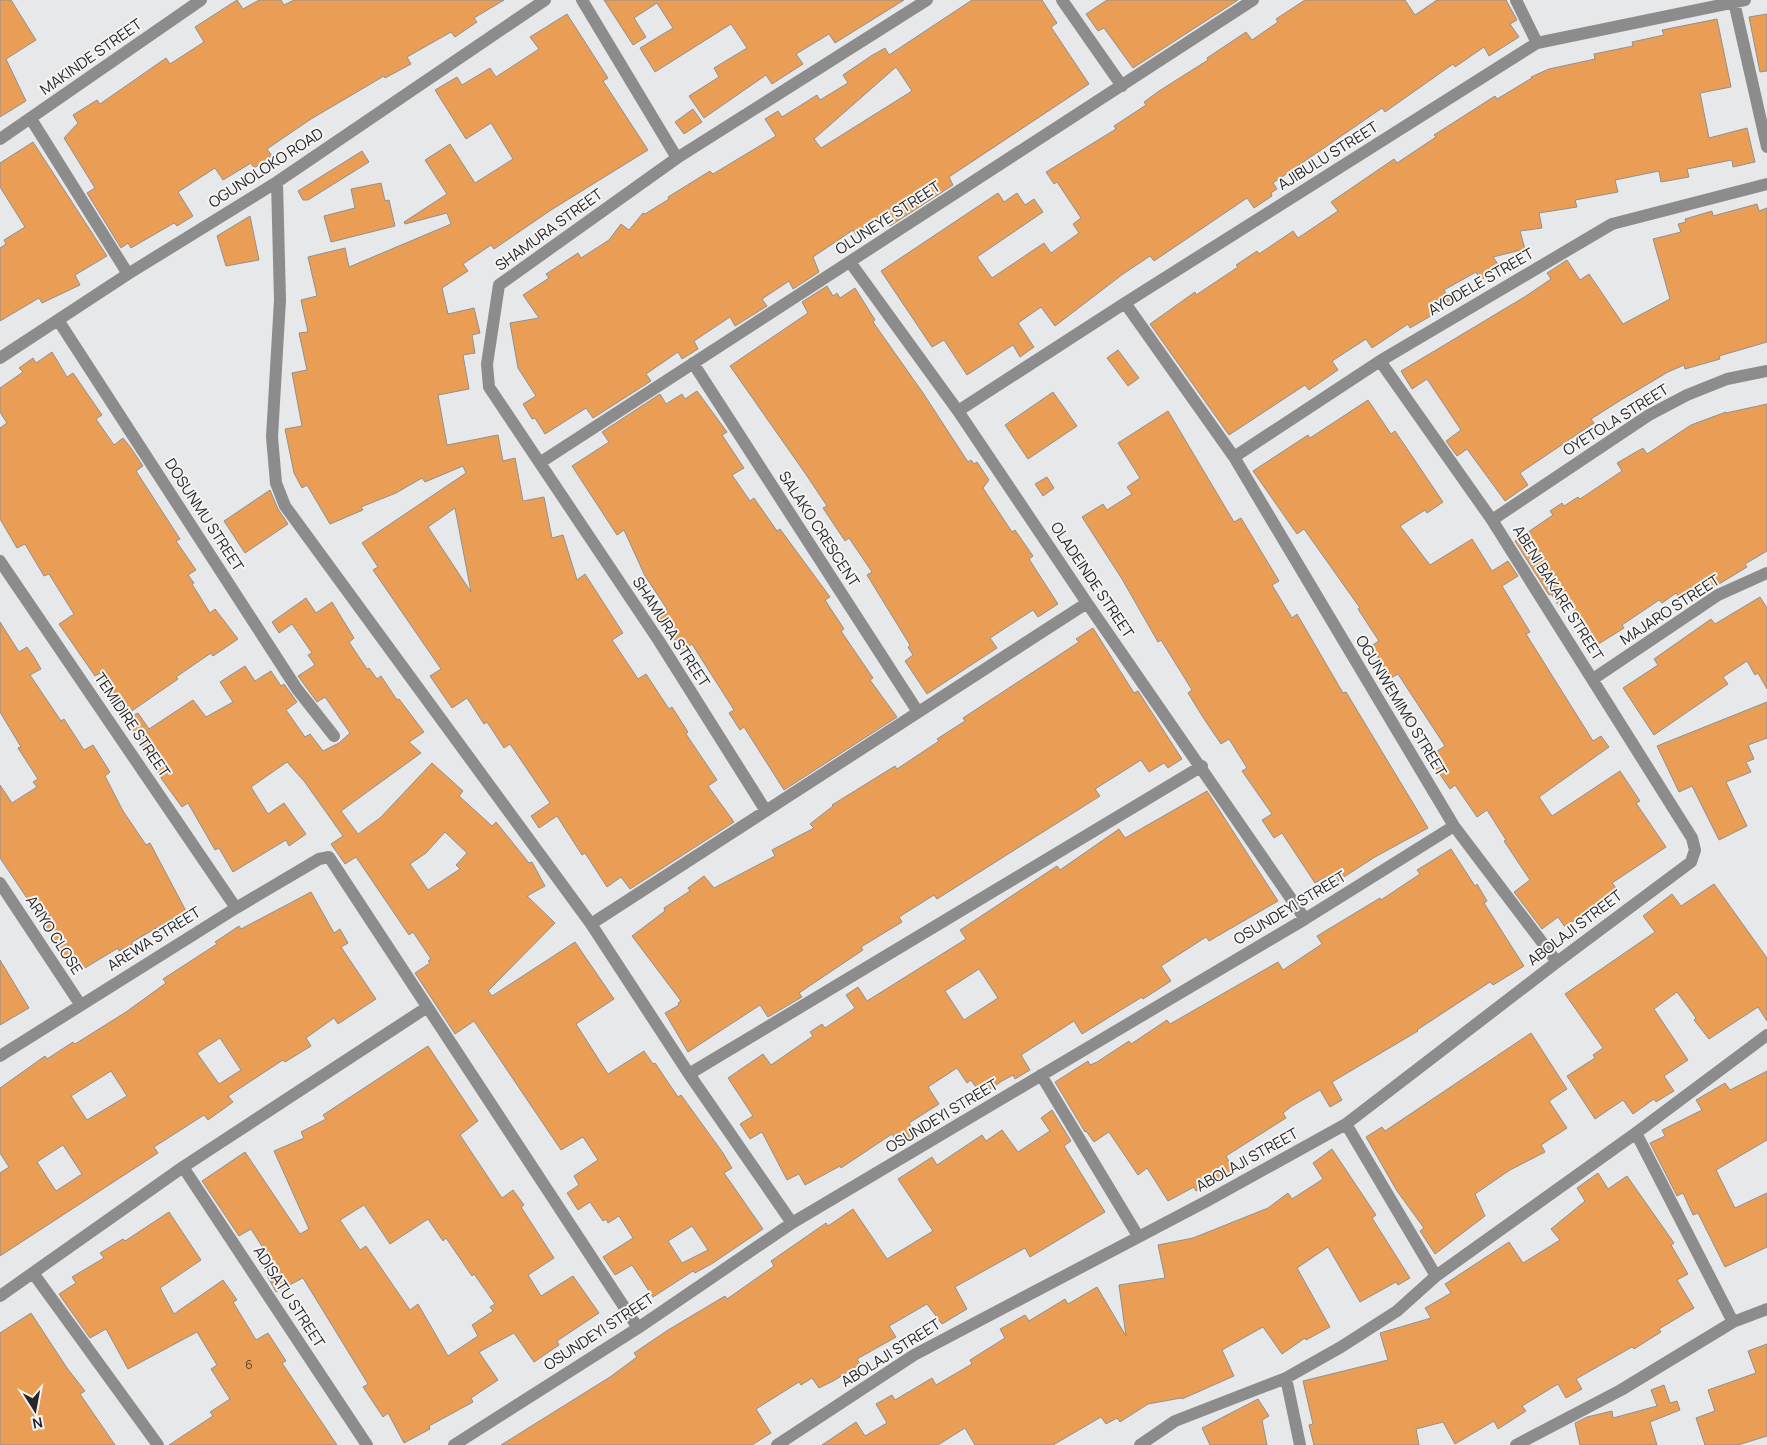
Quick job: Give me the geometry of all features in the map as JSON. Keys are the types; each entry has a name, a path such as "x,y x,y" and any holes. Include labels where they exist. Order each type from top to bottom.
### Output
{"street":[{"name":"MAKINDE STREET","path":"0,139 201,0"},
{"name":"OGUNOLOKO ROAD","path":"0,358 128,274 277,182 545,0"},
{"path":"582,0 677,158"},
{"name":"SHAMURA STREET","path":"766,811 659,641 489,387 488,364 500,285 677,158 926,0"},
{"path":"1062,0 1122,86"},
{"name":"OLUNEYE STREET","path":"541,462 1253,0"},
{"path":"1516,0 1537,43"},
{"path":"1740,1 1767,146"},
{"name":"AJIBULU STREET","path":"958,411 1125,303 1537,43 1740,1"},
{"path":"31,119 128,274"},
{"path":"277,182 280,300 272,437 276,483 285,506 591,924 689,1074 792,1223"},
{"name":"AYODELE STREET","path":"1234,456 1380,360 1612,224 1767,184"},
{"name":"OLADEINDE STREET","path":"850,262 958,411 1087,602 1306,919"},
{"name":"OGUNWEMIMO STREET","path":"1125,303 1234,456 1454,826 1556,962"},
{"name":"DOSUNMU STREET","path":"58,320 297,689 330,730"},
{"name":"ABENI BAKARE STREET","path":"1380,360 1492,520 1692,838 1695,850"},
{"name":"SALAKO CRESCENT","path":"693,363 918,712"},
{"name":"OYETOLA STREET","path":"1492,520 1657,411 1687,395 1726,379 1767,371"},
{"name":"TEMIDIRE STREET","path":"0,561 236,908"},
{"name":"MAJARO STREET","path":"1593,679 1718,595 1767,573"},
{"path":"591,924 1087,602"},
{"path":"689,1074 1202,766"},
{"name":"OSUNDEYI STREET","path":"454,1445 638,1328 792,1223 1306,919 1454,826"},
{"name":"ABOLAJI STREET","path":"777,1445 914,1355 1207,1201 1346,1124 1556,962 1691,862 1695,850"},
{"name":"AREWA STREET","path":"0,1056 80,1004 236,908 319,859 329,857 426,1008"},
{"name":"ARIYO CLOSE","path":"0,883 80,1004"},
{"path":"0,1296 183,1167 426,1008 638,1328"},
{"path":"1140,1445 1175,1421 1286,1378 1341,1347 1397,1311 1436,1276 1636,1133 1767,1035"},
{"path":"1041,1075 1138,1236"},
{"path":"1346,1124 1436,1276"},
{"path":"1636,1133 1733,1322"},
{"name":"ADISATU STREET","path":"183,1167 367,1445"},
{"path":"33,1273 158,1445"},
{"path":"1516,1445 1621,1390 1733,1322 1767,1308"},
{"path":"1286,1378 1300,1445"}],"building":[{"path":"0,0 11,0 36,40 6,59 26,101 0,117"},
{"path":"237,0 243,9 259,0 281,0 284,5 294,0 504,0 474,18 477,22 455,37 451,32 407,57 411,64 385,78 384,76 311,119 267,149 272,156 254,168 251,163 223,180 215,168 178,192 193,216 177,226 174,223 131,248 128,243 121,248 87,193 95,188 64,138 78,123 73,115 97,100 100,104 166,58 170,64 204,42 195,27"},
{"path":"604,0 904,0 835,43 829,34 796,54 803,64 772,84 766,75 704,118 689,96 719,77 714,68 747,48 731,24 655,72 640,48 673,28 657,3 634,18 646,37 633,45"},
{"path":"972,0 1042,0 1057,23 1051,27 1089,84 949,177 953,185 890,226 884,216 856,235 853,230 813,257 819,272 793,289 789,281 762,299 767,306 735,326 730,317 694,341 698,349 682,359 678,352 646,374 651,381 593,418 586,408 545,434 535,418 532,419 523,404 536,396 518,368 510,323 539,318 523,295 549,278 546,274 578,253 581,258 609,240 621,224 629,230 643,213 645,214 669,199 668,197 710,171 713,174 776,136 765,119 778,111 782,117 817,95 820,100 848,83 843,75 871,56 885,48 889,55","holes":["896,67 912,91 821,148 814,139"]},
{"path":"1107,0 1238,0 1133,68 1104,28 1098,31 1086,14"},
{"path":"1305,0 1405,0 1415,15 1437,0 1506,0 1517,20 1510,24 1519,37 1489,56 1484,47 1455,67 1453,64 1385,112 1382,108 1273,183 1277,189 1271,193 1272,196 1254,208 1247,198 1154,261 1150,256 1123,274 1055,326 1041,307 1018,323 1034,347 1020,357 1013,345 967,375 944,340 932,347 881,271 998,193 1004,202 1017,193 1025,205 1034,199 1043,212 977,257 992,278 1044,243 1051,253 1079,233 1073,224 1081,218 1057,182 1054,184 1046,172 1116,129 1114,126 1146,105 1144,102 1208,60 1207,58 1246,32 1252,40 1278,22 1276,19"},
{"path":"567,14 608,78 603,81 648,150 551,210 494,249 491,245 463,264 468,271 442,288 448,314 474,308 480,333 472,335 475,353 463,355 469,389 438,395 447,445 498,435 503,461 515,458 523,501 544,497 552,538 563,535 577,580 585,574 623,633 612,640 638,679 646,674 669,709 672,707 688,732 686,734 717,780 708,786 734,822 630,889 621,877 607,887 585,853 582,855 557,816 539,828 531,816 550,803 510,744 504,748 487,722 484,724 467,698 452,708 430,676 441,669 373,570 378,567 362,543 466,473 463,466 425,482 422,478 396,493 361,507 363,510 330,524 307,485 302,488 294,473 285,429 302,426 292,373 307,370 299,333 308,332 301,300 317,296 308,257 345,248 349,267 451,224 447,213 405,224 404,222 447,194 425,160 450,144 475,183 513,159 491,123 466,139 435,90 457,77 462,85 490,68 496,77 539,49 530,37","holes":["455,508 471,592 428,527"]},
{"path":"1767,14 1767,71 1760,72 1749,17"},
{"path":"1717,19 1731,87 1700,93 1709,138 1747,128 1755,162 1733,167 1732,160 1687,169 1689,177 1661,182 1659,171 1615,180 1618,192 1575,200 1577,207 1539,213 1542,228 1520,231 1525,249 1493,257 1500,267 1481,280 1476,272 1444,290 1450,300 1439,307 1441,310 1410,328 1408,324 1372,348 1366,339 1332,361 1338,370 1309,390 1305,385 1229,435 1150,324 1195,292 1196,295 1238,267 1236,265 1257,251 1259,254 1293,231 1298,238 1338,211 1331,202 1394,159 1397,163 1436,137 1434,135 1495,96 1497,99 1531,77 1549,69 1595,59 1594,54 1633,46 1632,42 1664,35 1662,30"},
{"path":"693,109 702,122 684,134 675,122"},
{"path":"33,142 107,256 75,275 80,285 42,303 39,298 0,321 0,248 6,244 4,240 25,227 0,187 0,163"},
{"path":"362,151 369,162 308,200 303,200 298,191"},
{"path":"381,183 385,201 389,200 395,226 331,242 324,216 355,208 351,189"},
{"path":"1757,204 1759,211 1767,208 1767,342 1719,356 1720,359 1685,369 1684,365 1668,372 1621,400 1591,419 1594,423 1520,473 1528,485 1505,501 1467,449 1457,456 1446,441 1461,430 1427,379 1412,389 1401,371 1526,296 1551,279 1547,273 1567,260 1580,280 1589,274 1623,324 1670,299 1653,239 1681,232 1678,224 1686,222 1685,219 1712,211 1713,216"},
{"path":"250,216 259,260 226,266 217,236"},
{"path":"827,286 833,296 837,293 840,298 855,288 875,320 873,322 923,393 968,462 971,460 974,464 977,462 989,480 983,488 1012,532 1015,530 1033,556 1029,559 1058,604 1038,617 1033,610 990,638 997,648 927,694 905,661 913,655 908,647 910,645 867,575 872,572 849,538 845,541 823,508 827,506 730,366 808,313 802,302"},
{"path":"1118,350 1139,378 1128,386 1107,358"},
{"path":"52,352 67,377 73,373 102,415 96,419 114,445 123,438 143,466 136,471 180,539 176,541 196,570 188,575 194,583 192,584 210,613 215,609 238,639 213,656 211,653 176,677 178,679 126,715 100,673 95,676 59,624 74,614 49,574 44,576 25,544 17,548 0,519 0,428 7,423 0,412 0,388 23,372 19,368 33,358 36,363"},
{"path":"697,391 727,432 722,435 744,468 732,475 750,501 754,498 777,531 780,529 830,597 825,600 844,629 841,631 873,678 870,680 897,717 784,790 744,727 740,730 729,713 734,710 692,644 682,651 658,616 667,609 645,576 624,530 617,535 572,466 609,442 602,432 660,394 666,404 682,394 685,399"},
{"path":"1053,392 1077,426 1028,459 1005,425"},
{"path":"1368,400 1391,434 1395,431 1443,502 1427,513 1425,510 1400,526 1430,565 1472,539 1492,571 1508,561 1518,576 1502,586 1530,632 1526,634 1593,741 1601,736 1609,747 1539,797 1552,816 1620,771 1640,801 1636,803 1666,847 1612,883 1617,889 1565,927 1558,917 1542,929 1514,892 1530,880 1504,841 1506,840 1487,810 1477,817 1455,785 1450,789 1428,757 1445,746 1398,674 1391,678 1371,646 1379,641 1358,609 1360,608 1304,529 1297,534 1253,471 1308,435 1310,438"},
{"path":"1767,404 1767,551 1745,564 1747,567 1701,595 1695,586 1679,597 1676,593 1662,603 1659,600 1622,625 1624,628 1597,645 1569,602 1560,608 1551,594 1549,595 1515,541 1553,515 1550,511 1562,503 1564,506 1578,497 1580,499 1622,471 1617,463 1643,448 1647,454 1691,425 1726,412"},
{"path":"1168,411 1234,522 1241,518 1279,581 1272,585 1292,618 1297,614 1343,693 1346,692 1428,828 1375,857 1330,886 1325,877 1315,883 1282,833 1274,838 1262,820 1272,814 1242,771 1247,768 1229,739 1221,744 1204,719 1188,693 1192,690 1161,640 1158,642 1122,579 1082,517 1103,504 1107,510 1132,494 1127,487 1140,478 1118,443"},
{"path":"1047,477 1054,488 1043,496 1035,484"},
{"path":"270,490 278,509 288,524 245,553 224,521"},
{"path":"1760,597 1767,608 1767,689 1758,673 1755,675 1747,661 1723,677 1728,684 1654,735 1623,688 1658,665 1654,659 1711,619 1715,624"},
{"path":"306,598 316,613 332,602 354,638 349,642 367,669 369,668 377,679 381,676 397,700 399,699 424,732 409,742 421,753 341,811 358,834 380,818 432,763 463,791 459,796 492,826 496,822 529,863 532,862 545,886 527,896 555,923 488,991 492,996 575,942 614,999 576,1024 608,1074 644,1051 653,1064 655,1063 678,1097 681,1095 723,1153 732,1168 724,1173 763,1229 713,1263 695,1273 693,1271 653,1297 632,1265 615,1275 603,1257 633,1238 619,1216 608,1223 606,1219 603,1221 590,1202 578,1210 567,1193 579,1185 574,1176 598,1160 583,1137 561,1150 474,1021 455,1034 415,973 430,963 428,961 431,959 413,932 409,935 356,857 345,864 331,844 343,836 304,781 287,762 251,787 268,814 284,803 306,834 289,846 286,840 233,872 219,848 215,850 188,803 182,807 163,781 126,719 138,713 149,729 193,700 206,717 233,702 220,682 245,666 255,681 271,671 281,686 284,684 297,702 286,710 305,737 310,734 323,751 339,743 350,733 325,697 317,702 298,676 315,665 308,655 312,653 292,624 279,633 272,622","holes":["445,832 467,853 456,865 460,869 428,890 410,864 426,853","692,1226 708,1250 682,1263 668,1241"]},
{"path":"0,622 19,652 27,647 34,657 41,669 30,675 61,721 64,719 84,750 93,745 110,772 105,776 123,811 146,845 150,843 186,911 132,942 133,944 119,951 118,948 75,974 0,858 0,785 12,803 37,787 33,782 38,779 18,748 21,747 0,712"},
{"path":"1093,628 1134,693 1138,691 1182,759 1168,768 1164,763 1149,772 1141,760 1095,789 1100,796 937,899 934,895 899,917 902,922 861,947 863,950 799,993 802,997 768,1017 760,1005 688,1052 665,1013 679,1005 678,1003 681,1001 632,936 665,911 664,908 690,891 688,888 704,876 714,888 775,856 772,850 814,828 810,824 832,805 895,766 897,769 939,741 937,739 965,721 963,718 1079,642 1076,639"},
{"path":"1767,702 1767,738 1748,745 1754,759 1746,762 1751,772 1726,782 1747,826 1719,840 1692,786 1679,792 1657,746"},
{"path":"1207,791 1278,901 1209,941 1206,937 1161,966 1171,981 1143,999 1142,997 1082,1034 1074,1021 1021,1055 1030,1070 1015,1079 1013,1075 981,1095 971,1080 967,1083 957,1068 928,1087 939,1104 909,1123 917,1136 899,1147 892,1134 841,1168 840,1166 805,1185 799,1174 787,1180 762,1132 750,1139 740,1124 753,1116 728,1078 763,1054 771,1065 813,1036 810,1032 822,1024 825,1028 855,1008 846,995 858,987 867,1001 966,939 960,930 1057,866 1060,870 1119,829 1125,838","holes":["979,969 998,998 964,1020 945,991"]},
{"path":"1451,849 1475,886 1477,884 1487,901 1484,903 1524,966 1493,985 1490,982 1418,1031 1332,1082 1342,1100 1330,1107 1320,1090 1292,1106 1283,1113 1286,1118 1226,1156 1234,1171 1196,1191 1194,1187 1168,1201 1147,1168 1138,1175 1109,1132 1094,1142 1085,1132 1055,1082 1088,1061 1090,1065 1129,1041 1131,1044 1167,1020 1170,1024 1278,962 1283,970 1322,944 1317,936 1380,898 1381,900 1420,874 1417,870"},
{"path":"1714,884 1767,958 1767,1021 1758,1007 1709,1039 1694,1020 1696,1018 1677,992 1654,1009 1688,1060 1664,1076 1674,1091 1656,1102 1654,1099 1633,1114 1623,1100 1595,1119 1567,1076 1595,1058 1593,1055 1603,1048 1565,994 1655,932 1643,916 1672,894 1681,906"},
{"path":"311,892 334,933 340,929 348,943 341,947 376,999 338,1024 334,1018 306,1038 311,1046 285,1062 283,1060 228,1096 233,1102 208,1120 204,1115 154,1147 158,1153 0,1256 0,1173 9,1167 0,1153 0,1088 45,1056 47,1059 73,1042 75,1044 126,1012 166,983 163,979 217,944 215,942 239,926 241,929","holes":["220,1038 241,1070 219,1084 197,1053","111,1071 127,1096 87,1120 71,1096","63,1145 82,1174 56,1191 37,1162"]},
{"path":"0,960 29,1008 0,1025"},
{"path":"1531,1033 1567,1089 1549,1101 1567,1128 1541,1145 1545,1152 1510,1170 1475,1194 1485,1216 1435,1254 1420,1231 1424,1228 1397,1191 1366,1137 1382,1127 1385,1131"},
{"path":"428,1046 478,1121 460,1135 502,1198 513,1190 524,1205 521,1207 554,1258 528,1275 541,1296 573,1276 599,1313 557,1341 559,1345 534,1362 514,1333 479,1352 498,1380 471,1398 473,1402 429,1426 430,1429 404,1443 388,1413 383,1417 363,1387 368,1384 303,1278 276,1292 261,1264 270,1259 251,1229 239,1236 202,1181 245,1152 300,1234 309,1229 274,1151 304,1138 301,1132 326,1119 323,1115","holes":["364,1205 390,1244 428,1219 443,1241 446,1238 472,1276 474,1274 495,1304 490,1307 493,1311 472,1325 478,1336 448,1356 418,1304 410,1310 366,1246 360,1250 340,1220"]},
{"path":"1767,1071 1767,1140 1716,1170 1735,1208 1767,1193 1767,1247 1725,1267 1698,1213 1693,1215 1683,1193 1677,1196 1650,1143 1665,1136 1662,1130 1702,1110 1696,1100 1725,1083 1730,1090"},
{"path":"1052,1110 1071,1141 1064,1146 1105,1212 1030,1257 1025,1248 955,1287 967,1309 942,1324 927,1304 889,1326 896,1337 857,1359 860,1364 835,1380 819,1388 812,1378 801,1385 799,1382 756,1409 771,1433 752,1445 501,1445 610,1377 637,1357 634,1353 668,1330 725,1296 727,1299 774,1266 771,1261 826,1223 828,1226 853,1209 887,1259 933,1231 898,1179 932,1157 937,1165 982,1135 986,1141 1002,1130 1018,1152 1050,1131 1041,1118"},
{"path":"1332,1149 1376,1215 1372,1218 1410,1278 1398,1285 1396,1282 1360,1302 1328,1247 1297,1268 1330,1327 1306,1340 1305,1338 1282,1354 1263,1327 1222,1350 1234,1376 1182,1399 1148,1404 1120,1422 1117,1418 1106,1424 1101,1417 1053,1445 975,1445 965,1428 938,1445 822,1445 856,1422 865,1436 887,1423 876,1404 892,1395 895,1400 932,1378 936,1385 972,1364 970,1360 1005,1338 1000,1329 1025,1315 1029,1321 1065,1299 1068,1304 1097,1287 1126,1336 1119,1285 1165,1278 1158,1245 1193,1238 1268,1208 1288,1193 1292,1199 1323,1179 1313,1163"},
{"path":"1598,1173 1608,1189 1627,1176 1674,1243 1671,1245 1688,1274 1677,1280 1694,1308 1659,1329 1661,1332 1634,1349 1632,1347 1576,1379 1582,1389 1566,1398 1558,1384 1522,1406 1526,1411 1498,1429 1494,1421 1455,1444 1443,1422 1416,1429 1419,1445 1314,1445 1309,1425 1313,1424 1303,1381 1388,1360 1380,1333 1431,1318 1425,1308 1451,1293 1445,1284 1509,1242 1523,1263 1560,1240 1551,1229 1585,1201 1577,1188"},
{"path":"169,1212 201,1260 160,1288 174,1314 223,1280 237,1300 233,1302 256,1340 268,1333 286,1361 282,1363 337,1445 169,1445 213,1416 210,1412 230,1399 211,1369 217,1365 197,1332 128,1369 106,1329 90,1338 59,1294 76,1283 72,1277 104,1258 100,1253 123,1239 125,1241"},
{"path":"31,1313 67,1368 85,1391 80,1394 115,1445 0,1445 0,1333"},
{"path":"1767,1344 1767,1436 1738,1445 1705,1445 1696,1418 1715,1411 1708,1390 1756,1373 1748,1351"},
{"path":"1664,1385 1670,1403 1677,1401 1680,1410 1650,1422 1657,1445 1580,1445 1575,1423 1587,1417 1612,1411 1613,1418 1657,1406 1651,1390"},
{"path":"1258,1399 1269,1416 1262,1420 1267,1445 1210,1445 1202,1428"}]}
